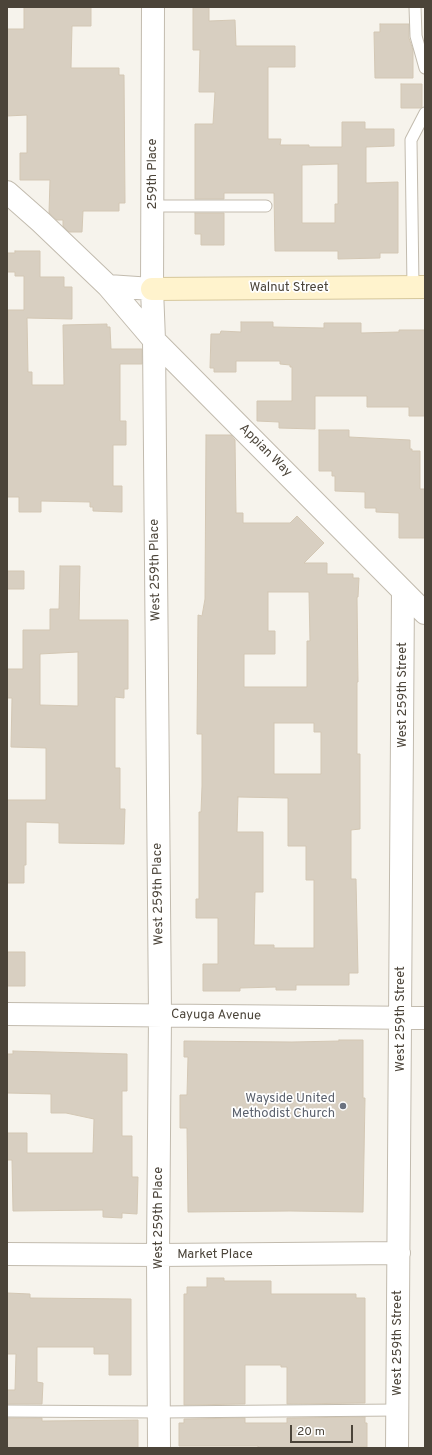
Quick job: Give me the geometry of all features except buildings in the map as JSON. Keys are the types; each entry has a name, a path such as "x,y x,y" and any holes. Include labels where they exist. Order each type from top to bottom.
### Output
{"street":[{"name":"259th Place","path":"153,7 152,289 154,340"},
{"name":"Appian Way","path":"7,192 41,222 108,286 154,340 425,613"},
{"path":"108,286 152,289"},
{"name":"Walnut Street","path":"152,289 419,287"},
{"name":"West 259th Place","path":"154,340 160,1015 158,1255 159,1448"},
{"name":"West 259th Street","path":"397,1448 403,590"},
{"name":"Cayuga Avenue","path":"7,1014 425,1018"},
{"name":"Market Place","path":"7,1254 158,1255 399,1253"}],"lane":[{"path":"415,7 416,36 425,68"},
{"path":"419,287 411,140 425,114"},
{"path":"152,206 266,206"},
{"path":"7,1411 159,1412 398,1410"}],"place":[{"name":"Wayside United Methodist Church","path":"343,1106"}]}
